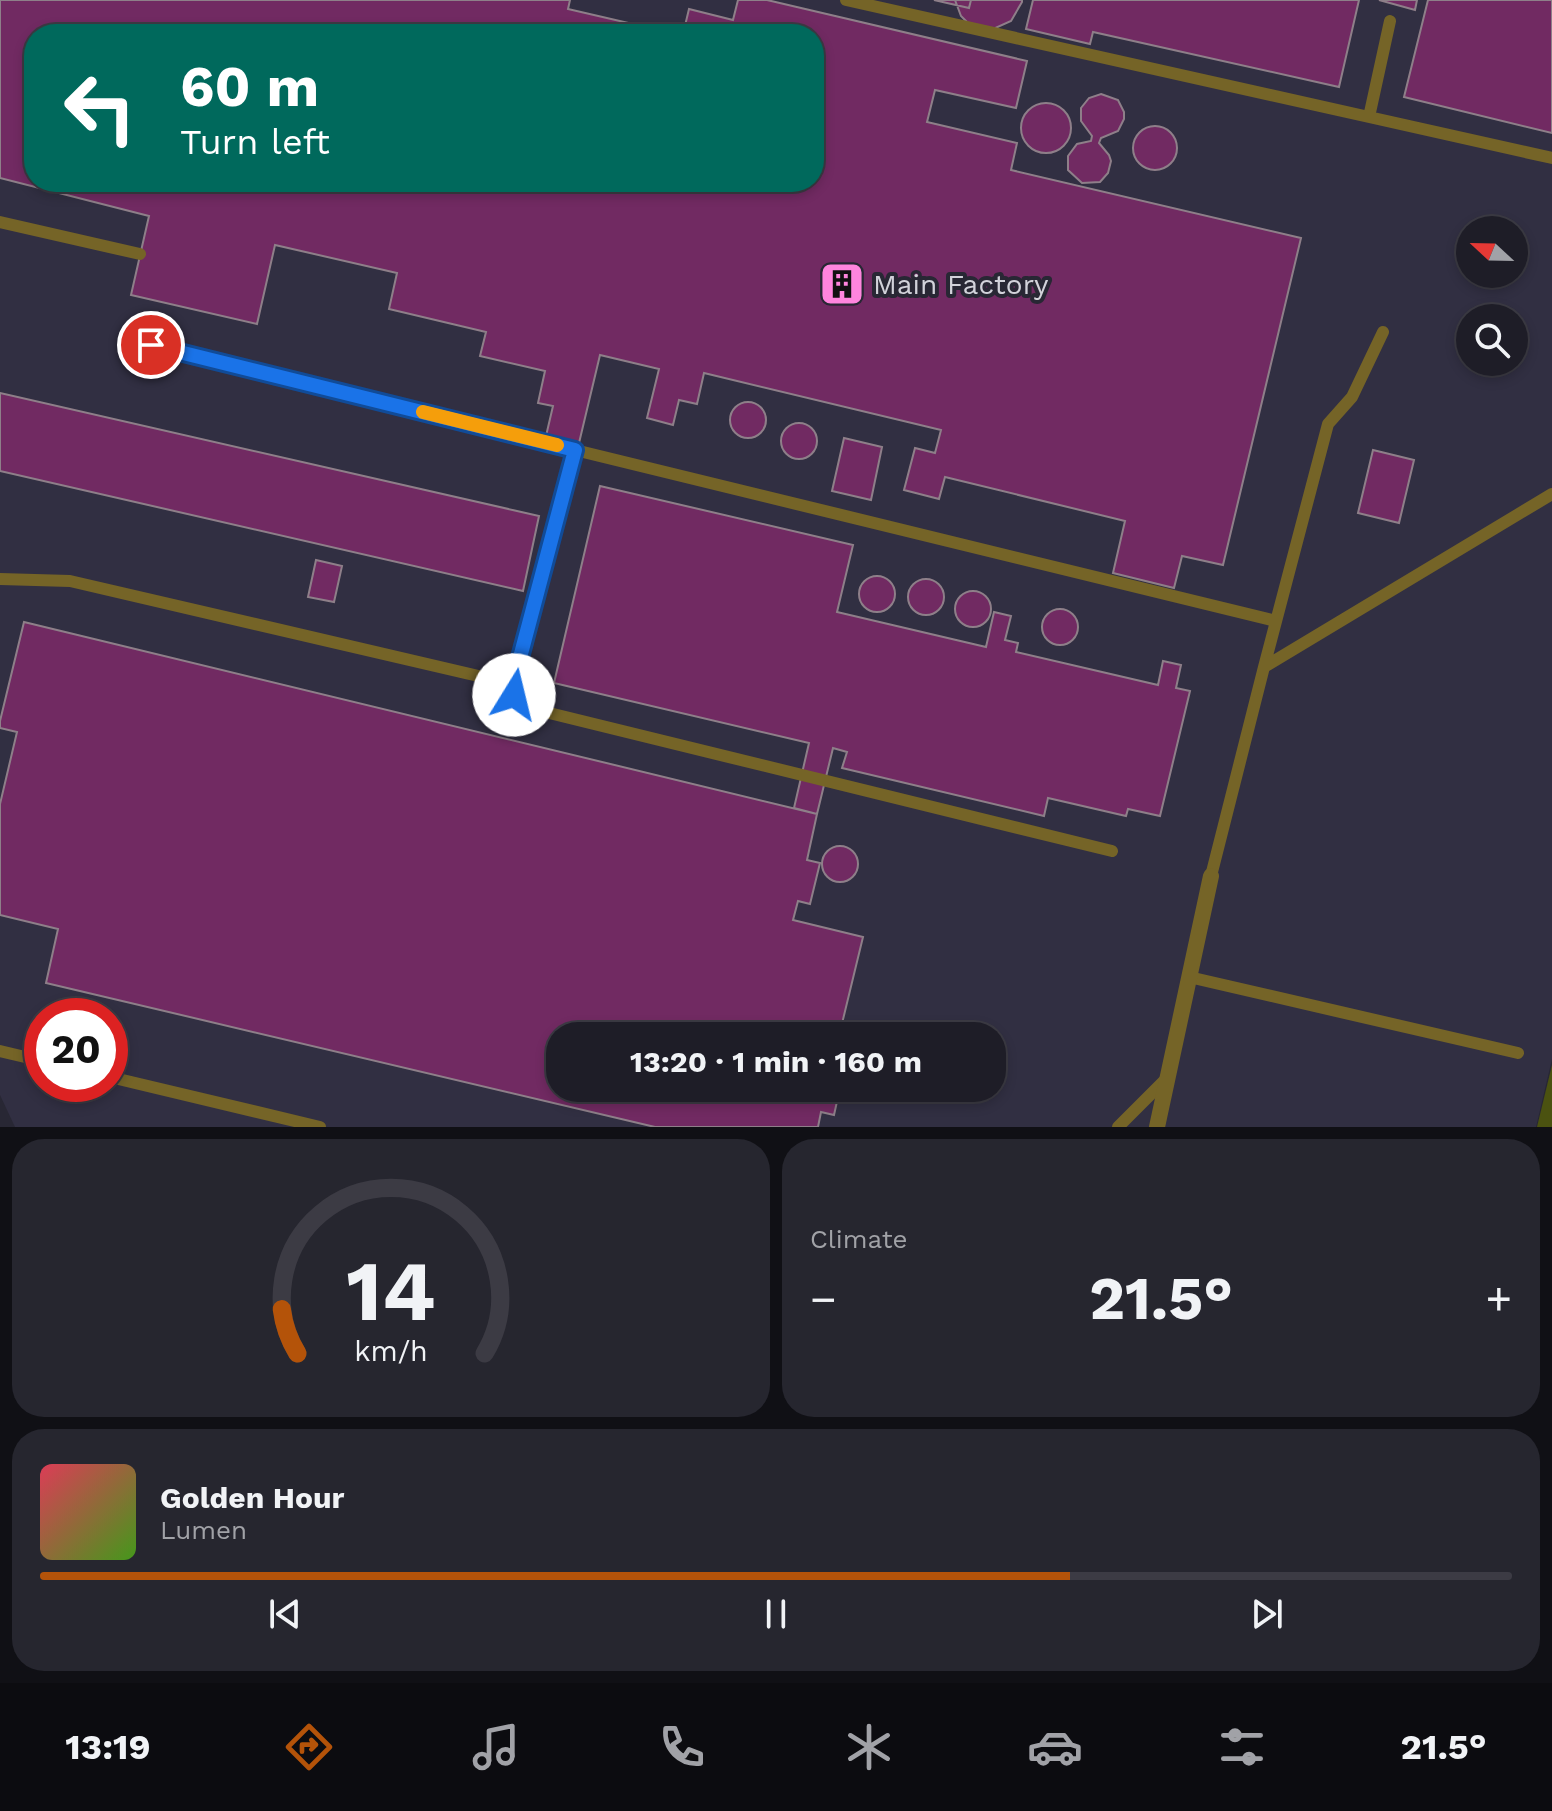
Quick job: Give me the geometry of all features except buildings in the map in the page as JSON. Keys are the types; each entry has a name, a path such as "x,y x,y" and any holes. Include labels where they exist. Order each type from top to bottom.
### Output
{"street":[{"path":"1157,1127 1211,876"}],"lane":[{"path":"846,0 1552,158"},
{"path":"1369,117 1390,21"},
{"path":"0,222 140,254"},
{"path":"1211,876 1328,424 1352,397 1383,332"},
{"path":"151,345 1276,621"},
{"path":"575,450 513,684 517,700 537,710 1112,851"},
{"path":"1264,667 1552,494"},
{"path":"0,579 70,581 513,684"},
{"path":"1189,977 1518,1053"},
{"path":"0,1051 24,1057"},
{"path":"1118,1127 1168,1077"},
{"path":"128,1081 320,1127"}],"shaded area":[{"path":"0,0 1552,0 1552,1059 1536,1127 15,1127 0,1095"}],"green space":[{"path":"1552,1065 1552,1127 1537,1127"}],"slow traffic":[{"path":"423,412 557,445"}],"place":[{"name":"Main Factory","path":"842,284"}],"route":[{"path":"151,345 575,450 513,684 514,695"}]}
